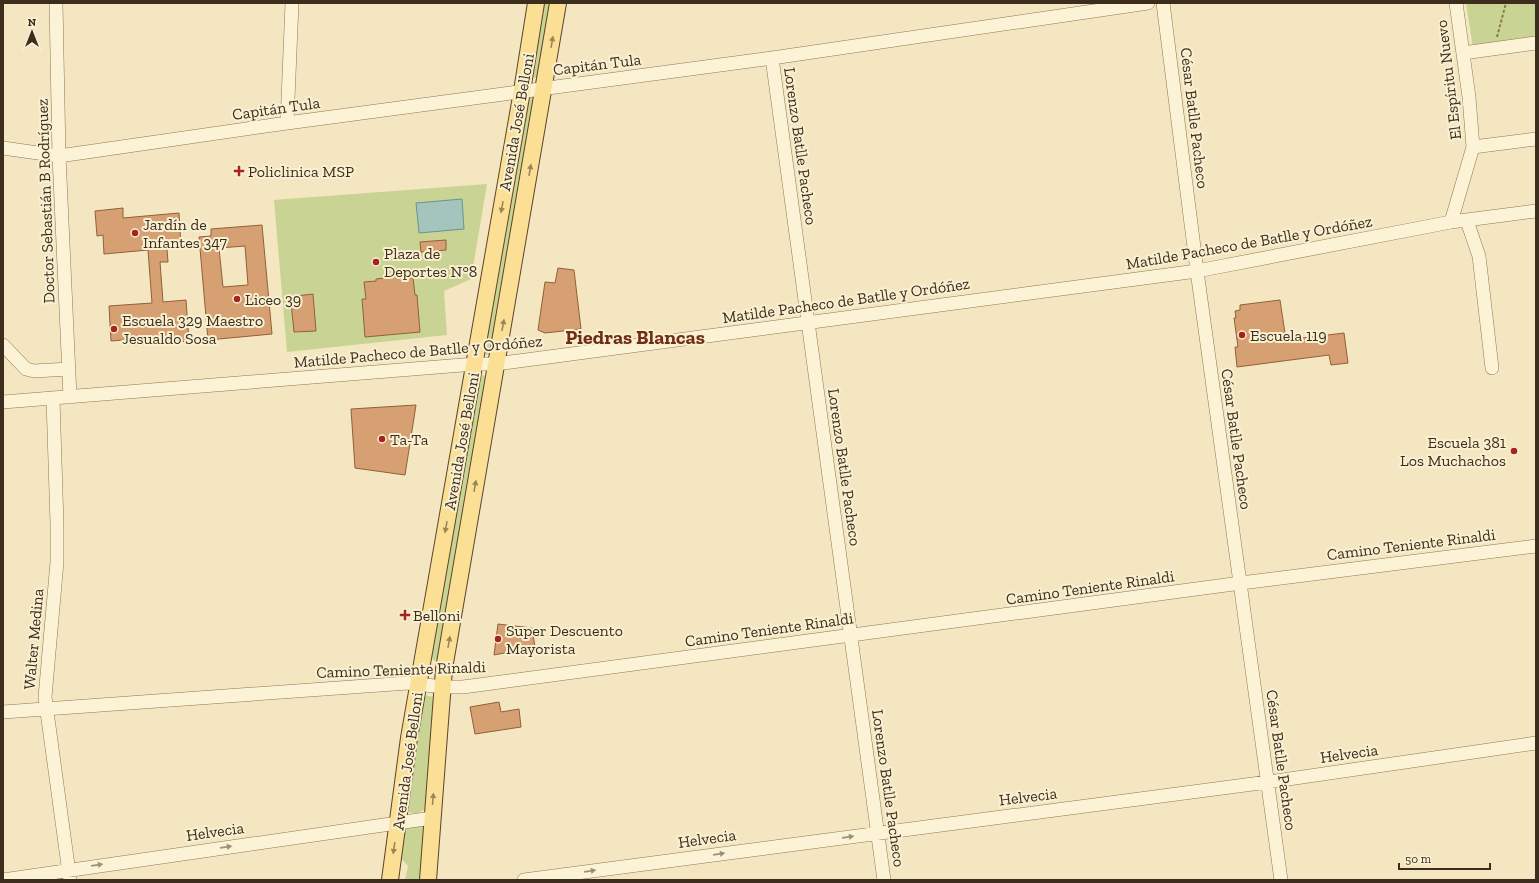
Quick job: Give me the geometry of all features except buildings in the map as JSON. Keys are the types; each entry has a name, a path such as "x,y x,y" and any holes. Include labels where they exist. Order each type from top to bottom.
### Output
{"main road":[{"name":"Avenida José Belloni","path":"390,880 397,822 418,683 522,91 536,3"},
{"name":"Avenida José Belloni","path":"428,880 444,669 558,3"}],"street":[{"name":"Doctor Sebastián B Rodríguez","path":"56,3 59,156 70,397"},
{"path":"287,123 292,3"},
{"name":"Capitán Tula","path":"3,148 59,156 287,123 772,58 1148,3"},
{"name":"César Batlle Pacheco","path":"1163,3 1197,272 1281,880"},
{"name":"El Espíritu Nuevo","path":"1451,222 1474,147 1456,3"},
{"path":"1462,53 1536,43"},
{"name":"Lorenzo Batlle Pacheco","path":"772,58 884,880"},
{"path":"1474,147 1536,139"},
{"name":"Matilde Pacheco de Batlle y Ordóñez","path":"3,402 474,364 496,364 1197,272 1451,222 1536,211"},
{"path":"1467,221 1479,256 1492,368"},
{"path":"3,345 26,369 34,371 69,369"},
{"name":"Walter Medina","path":"53,399 57,562 45,697 69,875"},
{"name":"Camino Teniente Rinaldi","path":"3,712 418,683 443,687 471,686 1240,583 1536,546"},
{"name":"Helvecia","path":"524,880 1268,782 1536,743"},
{"name":"Helvecia","path":"3,880 69,875 397,822 432,818"}],"path":[{"path":"1493,49 1506,3"}],"green space":[{"path":"539,3 554,3 541,78 530,77"},
{"path":"1466,3 1536,3 1536,39 1473,48"},
{"path":"535,95 493,353 489,355 484,354 525,96"},
{"name":"Plaza de Deportes N°8","path":"487,184 471,279 444,291 447,335 287,352 274,200"},
{"path":"483,375 487,378 438,660 434,661 431,656 480,376"},
{"path":"424,695 439,698 426,809 417,813 410,813 406,808"},
{"path":"407,824 421,824 425,828 424,880 405,880 408,866 399,856 402,831"}],"water":[{"path":"462,199 464,229 419,233 416,203"}],"place":[{"name":"Policlinica MSP","path":"239,171"},
{"name":"Jardín de Infantes 347","path":"135,233"},
{"name":"Plaza de Deportes N°8","path":"376,262"},
{"name":"Liceo 39","path":"237,299"},
{"name":"Escuela 329 Maestro Jesualdo Sosa","path":"114,329"},
{"name":"Escuela 119","path":"1242,335"},
{"name":"Ta-Ta","path":"382,439"},
{"name":"Escuela 381 Los Muchachos","path":"1514,451"},
{"name":"Belloni","path":"405,615"},
{"name":"Super Descuento Mayorista","path":"498,639"}],"district":[{"name":"Piedras Blancas","path":"635,337"}]}
